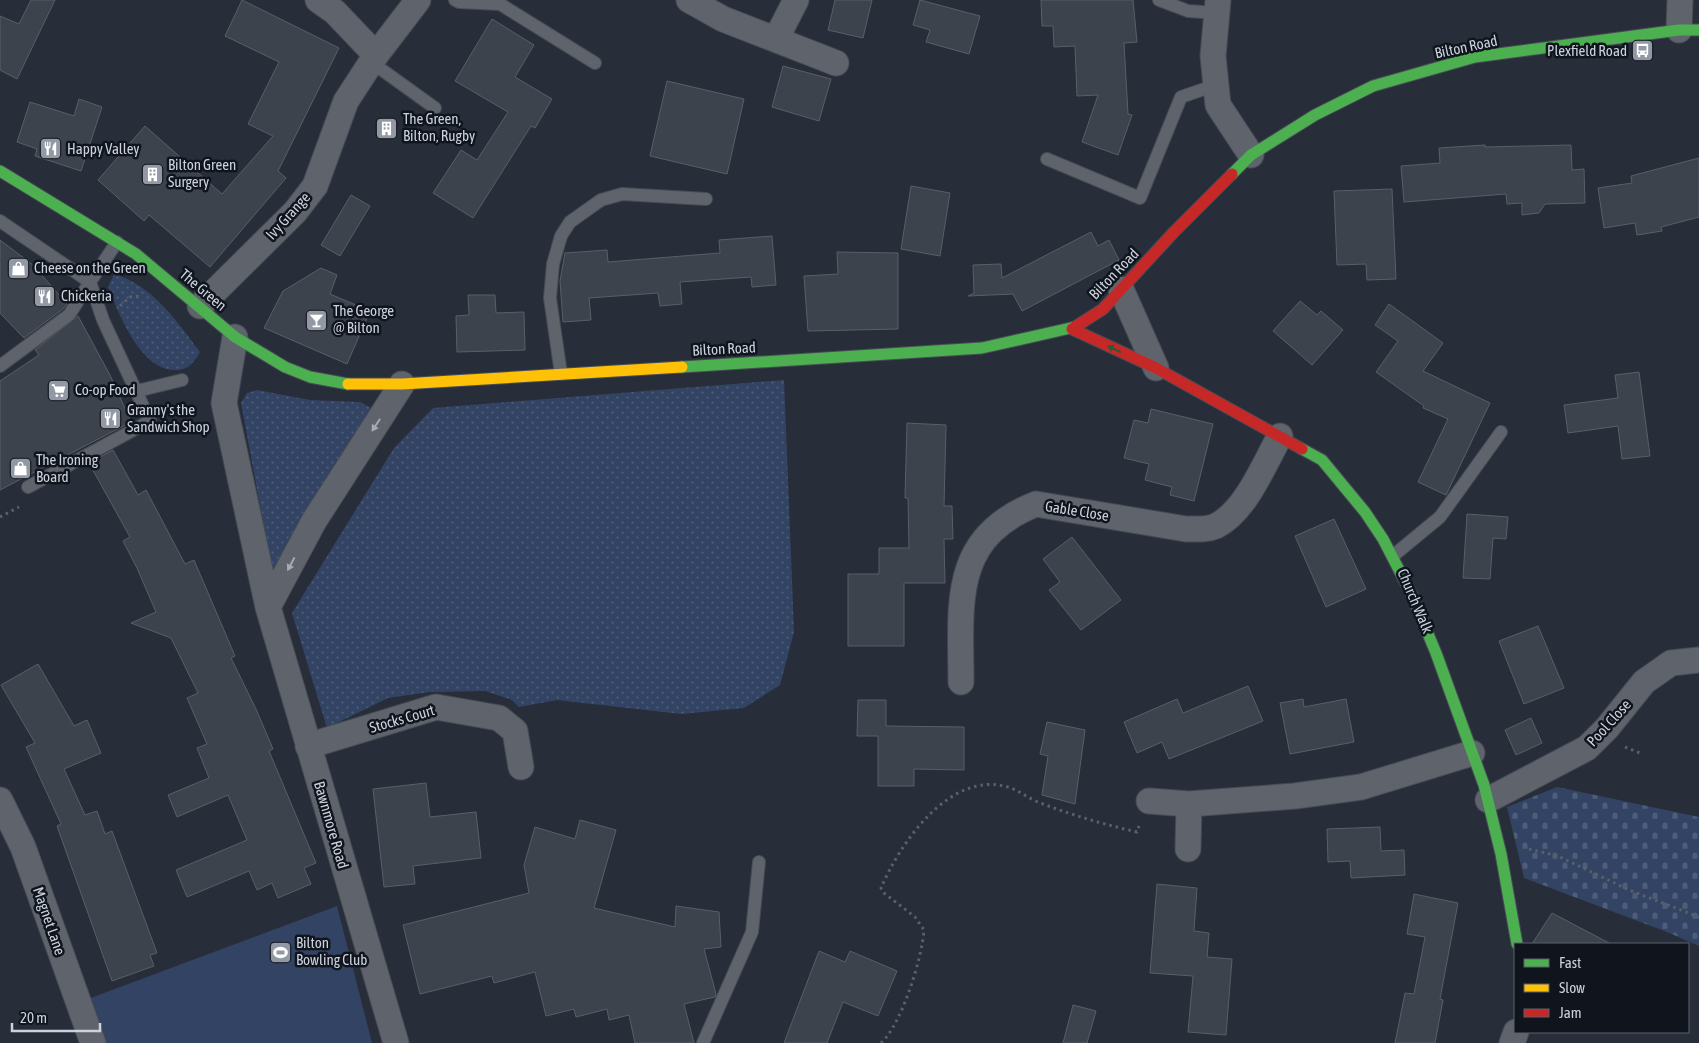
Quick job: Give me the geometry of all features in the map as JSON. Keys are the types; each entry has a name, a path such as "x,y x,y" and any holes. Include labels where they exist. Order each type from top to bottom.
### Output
{"main road":[{"name":"Bilton Road","path":"402,384 982,348 1072,329 1103,309 1173,233 1251,155 1315,115 1373,86 1475,57 1689,30"},
{"name":"The Green","path":"0,171 117,242 161,274 235,337 285,367 310,377 342,384 402,384"},
{"name":"Church Walk","path":"1072,329 1156,368 1322,460 1342,481 1373,522 1394,555 1424,621 1472,753 1488,800 1517,943"}],"street":[{"path":"318,0 335,12 374,58"},
{"name":"Ivy Grange","path":"200,306 295,212 315,186 346,101 374,58 418,0"},
{"path":"689,0 723,19 836,63"},
{"path":"776,39 796,0"},
{"path":"1680,0 1689,30"},
{"path":"1217,6 1213,56 1218,105 1251,155"},
{"path":"1121,289 1156,368"},
{"name":"Bawnmore Road","path":"235,337 224,403 268,606 396,1043"},
{"path":"268,606 314,521 402,384"},
{"name":"Gable Close","path":"961,682 961,610 969,563 980,543 996,527 1016,512 1036,504 1186,529 1202,530 1216,526 1242,503 1280,436"},
{"name":"Pool Close","path":"1488,800 1587,748 1607,728 1644,682 1671,663 1699,660"},
{"name":"Stocks Court","path":"308,746 436,707 500,718 514,731 521,767"},
{"path":"1149,801 1189,804 1295,796 1361,787 1472,753"},
{"name":"Magnet Lane","path":"0,800 23,846 93,1043"},
{"path":"1188,849 1189,804"}],"lane":[{"path":"455,0 459,2 500,4 595,62"},
{"path":"1159,0 1188,12 1217,6"},
{"path":"374,58 435,108"},
{"path":"1047,159 1140,198 1181,97 1216,85"},
{"path":"561,374 550,298 553,264 561,236 570,222 600,200 622,194 706,199"},
{"path":"0,221 90,282 103,320 150,421 28,487"},
{"path":"0,366 69,315 117,242"},
{"path":"136,391 182,380"},
{"path":"1394,555 1440,516 1502,432"},
{"path":"703,1043 752,932 759,862"}],"path":[{"path":"103,320 130,297 141,296 161,274"},
{"path":"881,1043 888,1037 915,974 923,950 924,930 915,917 884,893 881,888 903,845 933,810 952,796 991,784 1009,787 1026,797 1072,815 1137,832 1149,801"},
{"path":"1496,835 1531,850 1558,856 1629,890 1699,917"}],"green space":[{"path":"114,274 140,286 152,295 173,317 200,352 190,366 179,370 162,367 141,350 125,325 108,287"},
{"path":"784,380 794,632 780,685 744,708 681,714 557,700 519,707 512,700 485,691 430,692 388,698 327,728 292,613 394,448 433,408"},
{"path":"257,390 310,400 360,402 371,408 370,419 273,575 241,403 247,393"},
{"path":"1557,787 1699,817 1699,946 1524,878 1507,807"},
{"name":"Bilton Bowling Club","path":"337,906 372,1043 104,1043 88,999"}],"building":[{"path":"31,0 55,0 17,79 0,70 0,16 19,24"},
{"path":"242,0 339,48 278,171 286,178 210,267 149,215 144,221 98,180 145,126 222,194 273,136 248,124 279,62 225,36"},
{"path":"835,0 872,0 863,38 828,30"},
{"path":"920,0 980,16 969,54 926,42 930,30 913,25"},
{"path":"1041,0 1133,0 1137,42 1124,43 1128,114 1132,115 1118,155 1082,142 1098,95 1077,96 1075,46 1054,47 1053,26 1042,26"},
{"path":"492,19 534,45 515,77 552,99 535,128 531,126 473,218 433,193 461,150 477,160 508,112 455,81"},
{"path":"783,66 831,79 819,121 772,107"},
{"path":"667,81 744,99 727,174 650,156"},
{"path":"79,99 102,107 81,171 35,156 37,149 17,142 30,102 74,116"},
{"path":"1485,145 1485,147 1571,145 1572,170 1584,169 1585,203 1545,204 1539,213 1522,215 1522,203 1507,204 1506,194 1404,202 1401,166 1440,163 1439,148"},
{"path":"1699,158 1699,217 1661,227 1662,231 1637,235 1635,223 1604,228 1598,188 1632,183 1631,176"},
{"path":"911,186 950,193 940,256 901,249"},
{"path":"1392,189 1396,279 1367,280 1366,264 1337,265 1334,191"},
{"path":"351,195 370,206 340,256 321,245"},
{"path":"1091,232 1098,246 1109,240 1119,260 1022,311 1013,294 968,296 974,293 973,265 1001,264 1002,278"},
{"path":"772,236 776,285 752,287 751,277 680,282 682,304 660,306 658,293 589,298 591,320 563,322 560,281 565,253 607,250 608,262 720,253 719,240"},
{"path":"0,240 33,265 67,304 24,338 0,313"},
{"path":"837,252 898,253 898,329 808,331 804,276 838,274"},
{"name":"The George @ Bilton","path":"321,268 337,275 330,294 370,311 347,364 264,328 283,291"},
{"path":"468,295 495,295 496,313 524,312 525,350 457,352 456,316 469,315"},
{"path":"1300,301 1317,315 1321,311 1343,330 1312,365 1273,331"},
{"path":"1389,304 1443,343 1423,371 1490,403 1446,495 1418,482 1448,419 1423,408 1424,406 1376,372 1398,341 1375,325"},
{"name":"Co-op Food","path":"78,316 110,375 131,422 0,490 0,381 39,355 35,350"},
{"path":"1639,372 1650,456 1622,459 1618,426 1568,433 1564,405 1618,398 1615,375"},
{"path":"1151,409 1213,424 1194,501 1170,495 1172,487 1145,480 1149,464 1124,458 1134,420 1148,423"},
{"path":"907,423 946,425 944,506 952,506 953,539 944,539 945,583 904,583 904,646 848,646 848,574 879,574 879,548 909,548 908,498 905,498"},
{"path":"113,450 138,495 146,490 185,564 194,560 235,656 231,658 273,749 269,751 316,863 304,868 311,884 278,898 272,883 257,890 249,871 187,897 176,870 247,840 228,795 177,817 168,795 209,778 197,748 207,744 187,698 198,693 171,638 131,623 156,612 123,541 130,537 89,463"},
{"path":"1467,514 1508,517 1506,539 1493,538 1490,579 1463,578"},
{"path":"1334,519 1366,589 1326,607 1295,536"},
{"path":"1072,537 1121,600 1081,630 1049,590 1060,582 1043,559"},
{"path":"1538,626 1564,688 1524,704 1499,641"},
{"path":"38,664 74,726 87,720 101,753 64,769 85,815 97,811 105,834 112,831 157,953 150,955 154,966 112,981 57,826 61,824 26,747 35,743 1,685"},
{"path":"1248,686 1263,721 1169,759 1162,742 1137,753 1124,722 1177,699 1183,713"},
{"path":"1303,699 1304,707 1346,699 1354,742 1290,754 1280,703"},
{"path":"858,700 886,700 886,726 964,727 964,770 914,769 914,786 878,786 878,736 857,736"},
{"path":"1531,718 1542,743 1516,755 1505,730"},
{"path":"1047,722 1085,730 1075,804 1042,795 1048,756 1040,754"},
{"path":"426,783 430,817 476,812 481,858 413,866 415,884 384,887 373,789"},
{"path":"580,820 616,830 594,908 675,927 676,906 719,912 721,947 704,949 716,994 715,997 684,1004 694,1043 635,1043 629,1015 609,1020 607,1009 576,1017 574,1009 546,1016 535,972 494,983 492,976 420,994 403,925 529,893 524,865 535,827 575,839"},
{"path":"1380,827 1381,851 1404,850 1405,875 1351,878 1350,861 1328,862 1327,829"},
{"path":"1157,884 1197,888 1194,931 1209,933 1207,957 1232,959 1226,1035 1188,1032 1193,976 1150,973"},
{"path":"1414,894 1458,903 1440,999 1443,1000 1435,1043 1395,1043 1405,993 1414,994 1425,937 1407,934"},
{"path":"1552,913 1609,943 1533,943"},
{"path":"819,951 845,962 850,951 897,971 878,1016 843,1002 827,1043 784,1043"},
{"path":"1073,1005 1096,1011 1087,1043 1063,1043"}],"traffic: fast":[{"path":"1232,174 1251,155 1315,115 1373,86 1475,57 1679,30 1699,30"},
{"path":"0,171 136,254 235,337 285,367 310,377 348,384"},
{"path":"682,367 982,348 1075,327"},
{"path":"1302,449 1322,460 1365,512 1383,539 1411,593 1436,653 1484,785 1501,854 1517,943"}],"traffic: slow":[{"path":"348,384 402,384 682,367"}],"traffic: jam":[{"path":"1075,327 1103,309 1173,233 1232,174"},
{"path":"1072,329 1156,368 1302,449"}],"place":[{"name":"Plexfield Road","path":"1643,51"},
{"name":"The Green, Bilton, Rugby","path":"387,128"},
{"name":"Happy Valley","path":"51,149"},
{"name":"Bilton Green Surgery","path":"152,174"},
{"name":"Cheese on the Green","path":"18,268"},
{"name":"Chickeria","path":"45,296"},
{"name":"The George @ Bilton","path":"317,320"},
{"name":"Co-op Food","path":"59,390"},
{"name":"Granny's the Sandwich Shop","path":"111,419"},
{"name":"The Ironing Board","path":"20,469"},
{"name":"Bilton Bowling Club","path":"280,952"}]}
